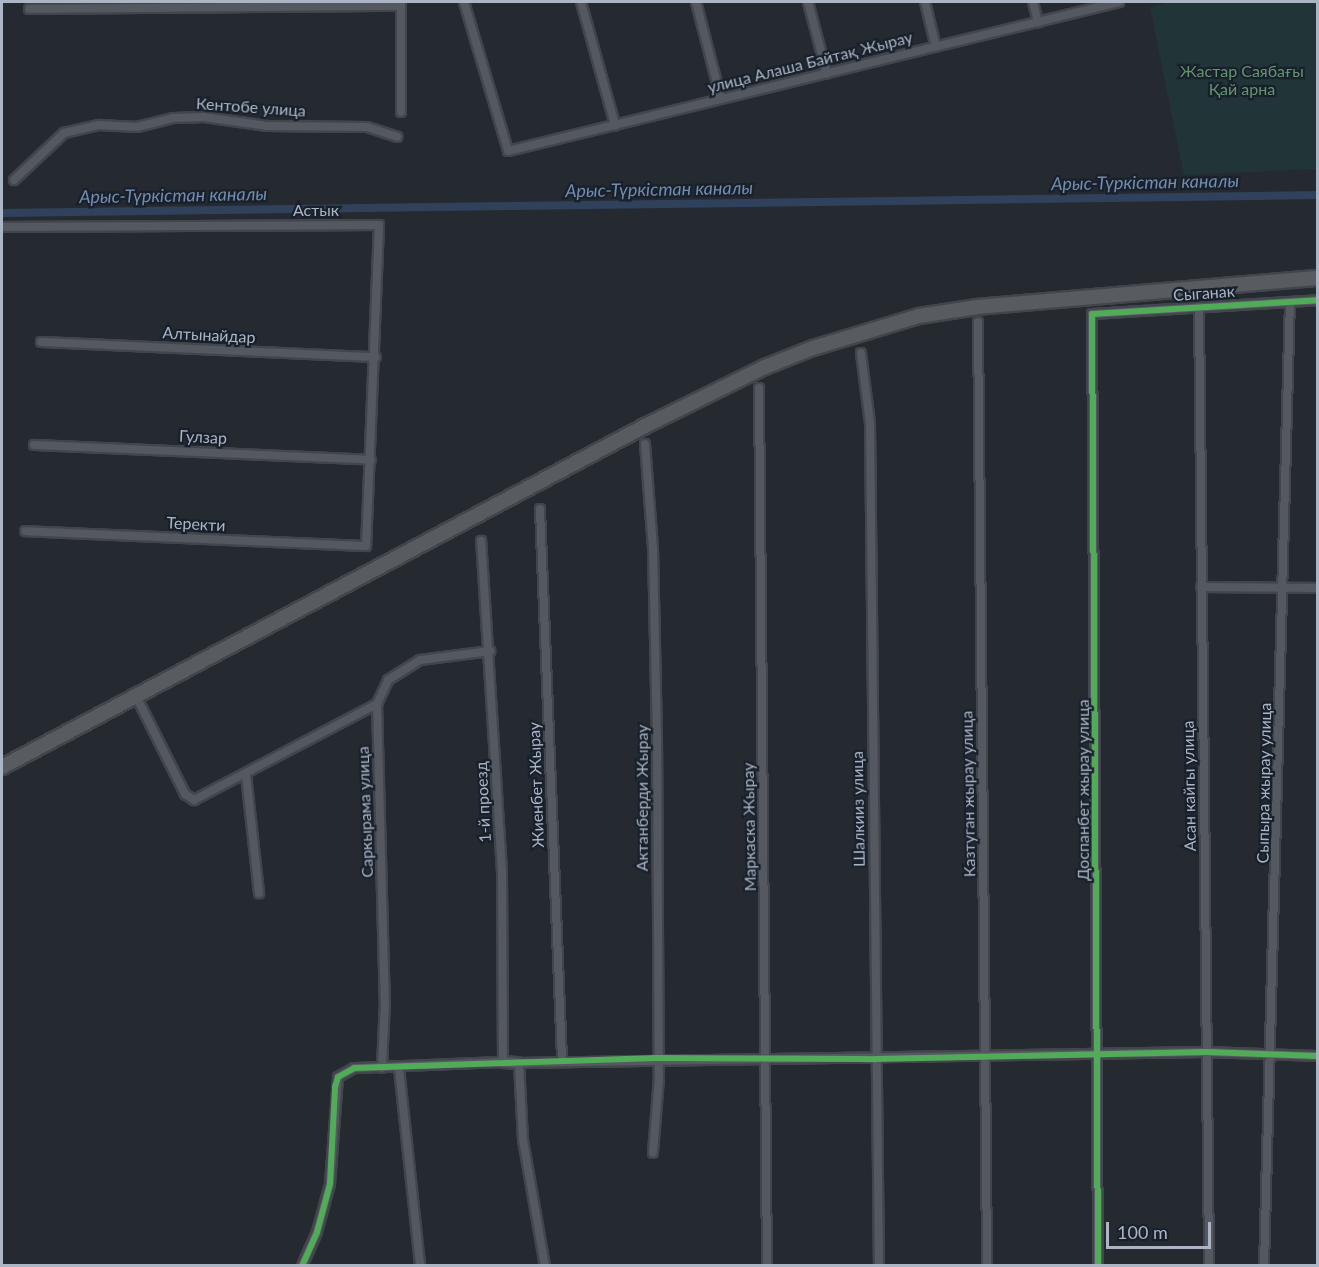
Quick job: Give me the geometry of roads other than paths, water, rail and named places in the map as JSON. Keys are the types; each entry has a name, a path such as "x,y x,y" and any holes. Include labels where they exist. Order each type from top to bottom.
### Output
{"highway":[{"path":"2,756 706,385 810,339 918,308 975,298 1317,268"},
{"path":"2,767 710,393 813,348 919,316 977,307 1317,278"}],"street":[{"name":"улица Алаша Байтақ Жырау","path":"464,2 508,151 1119,2"},
{"path":"581,2 615,125"},
{"path":"696,2 721,99"},
{"path":"808,2 826,74"},
{"path":"925,2 936,47"},
{"path":"1033,2 1038,22"},
{"path":"29,9 401,4 401,112"},
{"name":"Кентобе улица","path":"14,180 64,133 99,125 137,127 173,118 204,117 267,126 368,127 397,137"},
{"name":"Астык","path":"2,227 379,225 376,357"},
{"name":"Сыганак","path":"1092,314 1317,300"},
{"name":"Сыпыра жырау улица","path":"1264,1266 1272,1053 1290,302"},
{"name":"Асан кайгы улица","path":"1199,307 1209,1266"},
{"name":"Доспанбет жырау улица","path":"1092,314 1098,1266"},
{"name":"Казтуган жырау улица","path":"978,322 986,854 984,1057 987,1266"},
{"name":"Алтынайдар","path":"41,342 376,357"},
{"name":"Шалкииз улица","path":"861,353 870,423 879,1266"},
{"path":"371,460 376,357"},
{"name":"Маркаска Жырау","path":"759,388 767,1059 767,1266"},
{"name":"Актанберди Жырау","path":"645,444 653,548 657,732 656,1058 658,1078 653,1153"},
{"name":"Гулзар","path":"34,445 371,460"},
{"name":"Теректи","path":"25,531 366,546 371,460"},
{"name":"Жиенбет Жырау","path":"540,509 562,1060"},
{"name":"1-й проезд","path":"481,541 490,651 502,872 503,1062"},
{"path":"1201,587 1317,588"},
{"path":"136,696 188,799 194,800 246,775 377,704 388,680 420,660 490,651"},
{"name":"Саркырама улица","path":"377,704 385,1001 382,1068"},
{"path":"246,775 259,893"},
{"path":"302,1266 317,1232 330,1184 338,1077 354,1068 656,1058 875,1059 1206,1052 1317,1056"},
{"path":"519,1063 523,1140 545,1266"},
{"path":"399,1068 420,1266"}],"waterway":[{"name":"Арыс-Түркістан каналы","path":"2,213 1318,195"}],"park label":[{"name":"Жастар Саябағы Қай арна","path":"1242,80"}]}
